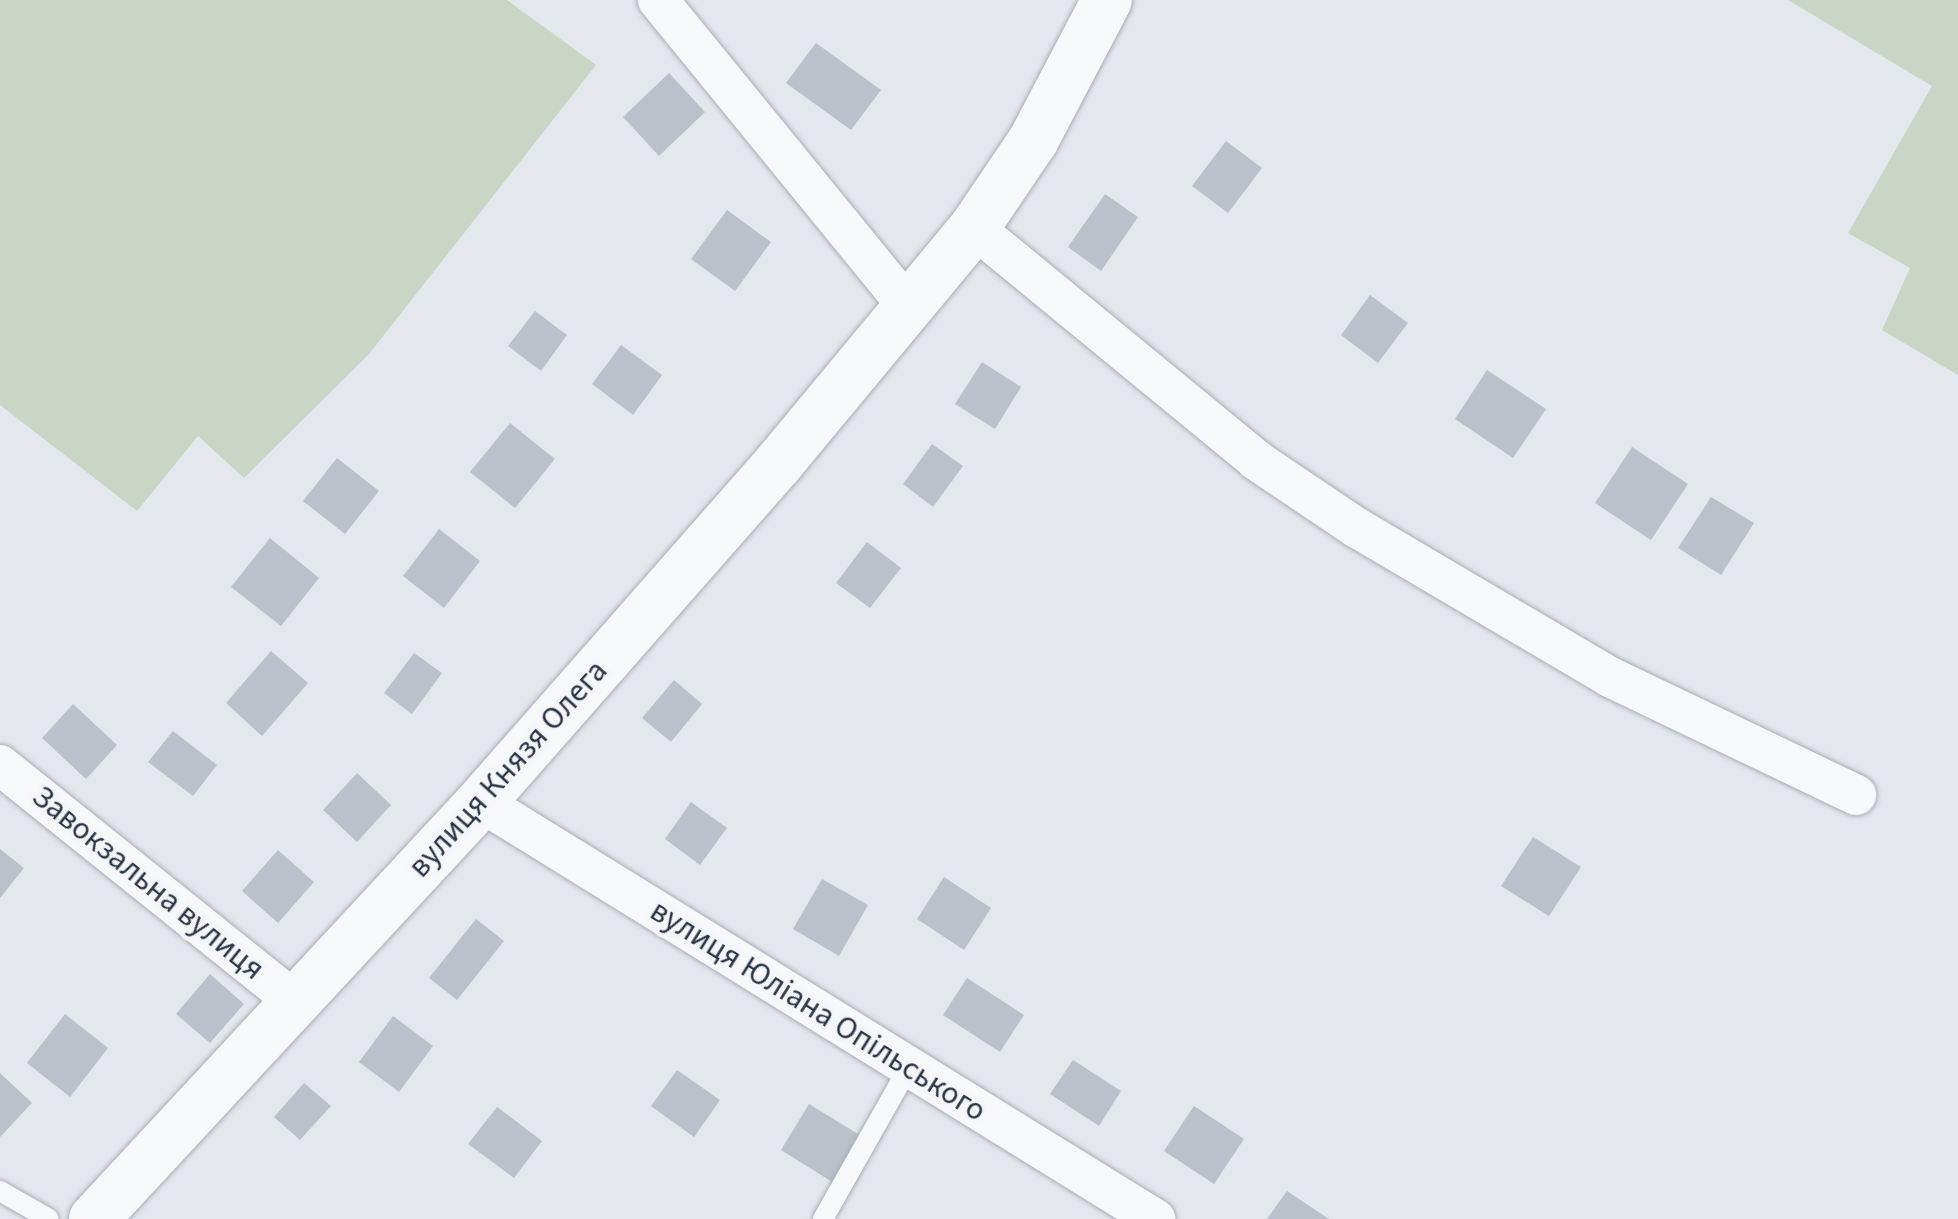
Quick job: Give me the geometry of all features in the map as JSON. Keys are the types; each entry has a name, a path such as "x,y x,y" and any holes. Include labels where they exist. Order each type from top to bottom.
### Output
{"street":[{"path":"658,0 908,306"},
{"name":"вулиця Князя Олега","path":"94,1219 481,802 974,228 1033,141 1107,0"},
{"path":"974,228 1256,460 1357,528 1594,668 1856,795"},
{"name":"Завокзальна вулиця","path":"0,764 296,1002"},
{"name":"вулиця Юліана Опільського","path":"481,802 1154,1219"}],"lane":[{"path":"823,1219 909,1067"},
{"path":"0,1191 49,1219"}],"green space":[{"path":"0,0 507,0 596,65 369,354 244,478 198,436 137,511 0,405"},
{"path":"1788,0 1958,0 1958,375 1882,330 1910,268 1848,233 1932,86"}],"building":[{"path":"816,43 881,90 851,130 786,83"},
{"path":"669,73 705,112 659,156 623,117"},
{"path":"1226,141 1262,168 1228,213 1192,186"},
{"path":"1105,194 1138,217 1101,271 1068,247"},
{"path":"727,210 771,242 735,291 691,259"},
{"path":"1370,295 1408,323 1378,363 1341,335"},
{"path":"535,311 567,335 541,371 508,346"},
{"path":"621,345 662,375 633,415 592,384"},
{"path":"982,362 1021,387 995,429 955,404"},
{"path":"1487,370 1546,409 1513,458 1455,419"},
{"path":"510,423 555,459 515,508 470,472"},
{"path":"932,444 963,466 933,507 903,484"},
{"path":"1632,447 1688,484 1651,540 1595,503"},
{"path":"337,458 379,491 345,534 303,501"},
{"path":"1711,497 1754,523 1721,575 1678,548"},
{"path":"439,529 480,561 444,608 403,576"},
{"path":"270,538 319,578 281,626 231,587"},
{"path":"867,542 901,568 870,608 836,583"},
{"path":"271,651 308,683 262,736 226,703"},
{"path":"414,653 442,673 412,714 384,693"},
{"path":"674,680 702,704 671,742 642,718"},
{"path":"73,704 117,745 86,779 42,738"},
{"path":"173,731 217,765 193,796 148,762"},
{"path":"357,773 391,805 357,842 323,810"},
{"path":"691,802 727,828 700,865 665,839"},
{"path":"1533,837 1581,867 1549,916 1501,886"},
{"path":"0,849 24,868 0,898"},
{"path":"278,850 314,882 278,923 242,891"},
{"path":"944,877 991,908 964,950 917,919"},
{"path":"822,879 868,905 839,956 793,929"},
{"path":"476,919 504,941 457,1000 429,978"},
{"path":"210,974 244,1004 210,1043 176,1014"},
{"path":"967,978 1024,1015 1000,1052 943,1015"},
{"path":"65,1014 108,1048 70,1097 27,1063"},
{"path":"393,1016 433,1046 399,1092 359,1062"},
{"path":"1073,1060 1121,1091 1099,1126 1050,1094"},
{"path":"677,1070 720,1100 694,1137 651,1106"},
{"path":"0,1073 32,1103 0,1137"},
{"path":"304,1083 331,1106 300,1140 274,1117"},
{"path":"809,1104 863,1137 834,1183 781,1150"},
{"path":"1194,1106 1244,1139 1214,1184 1164,1151"},
{"path":"497,1107 542,1141 514,1178 468,1144"},
{"path":"1287,1191 1329,1219 1267,1219"}]}
